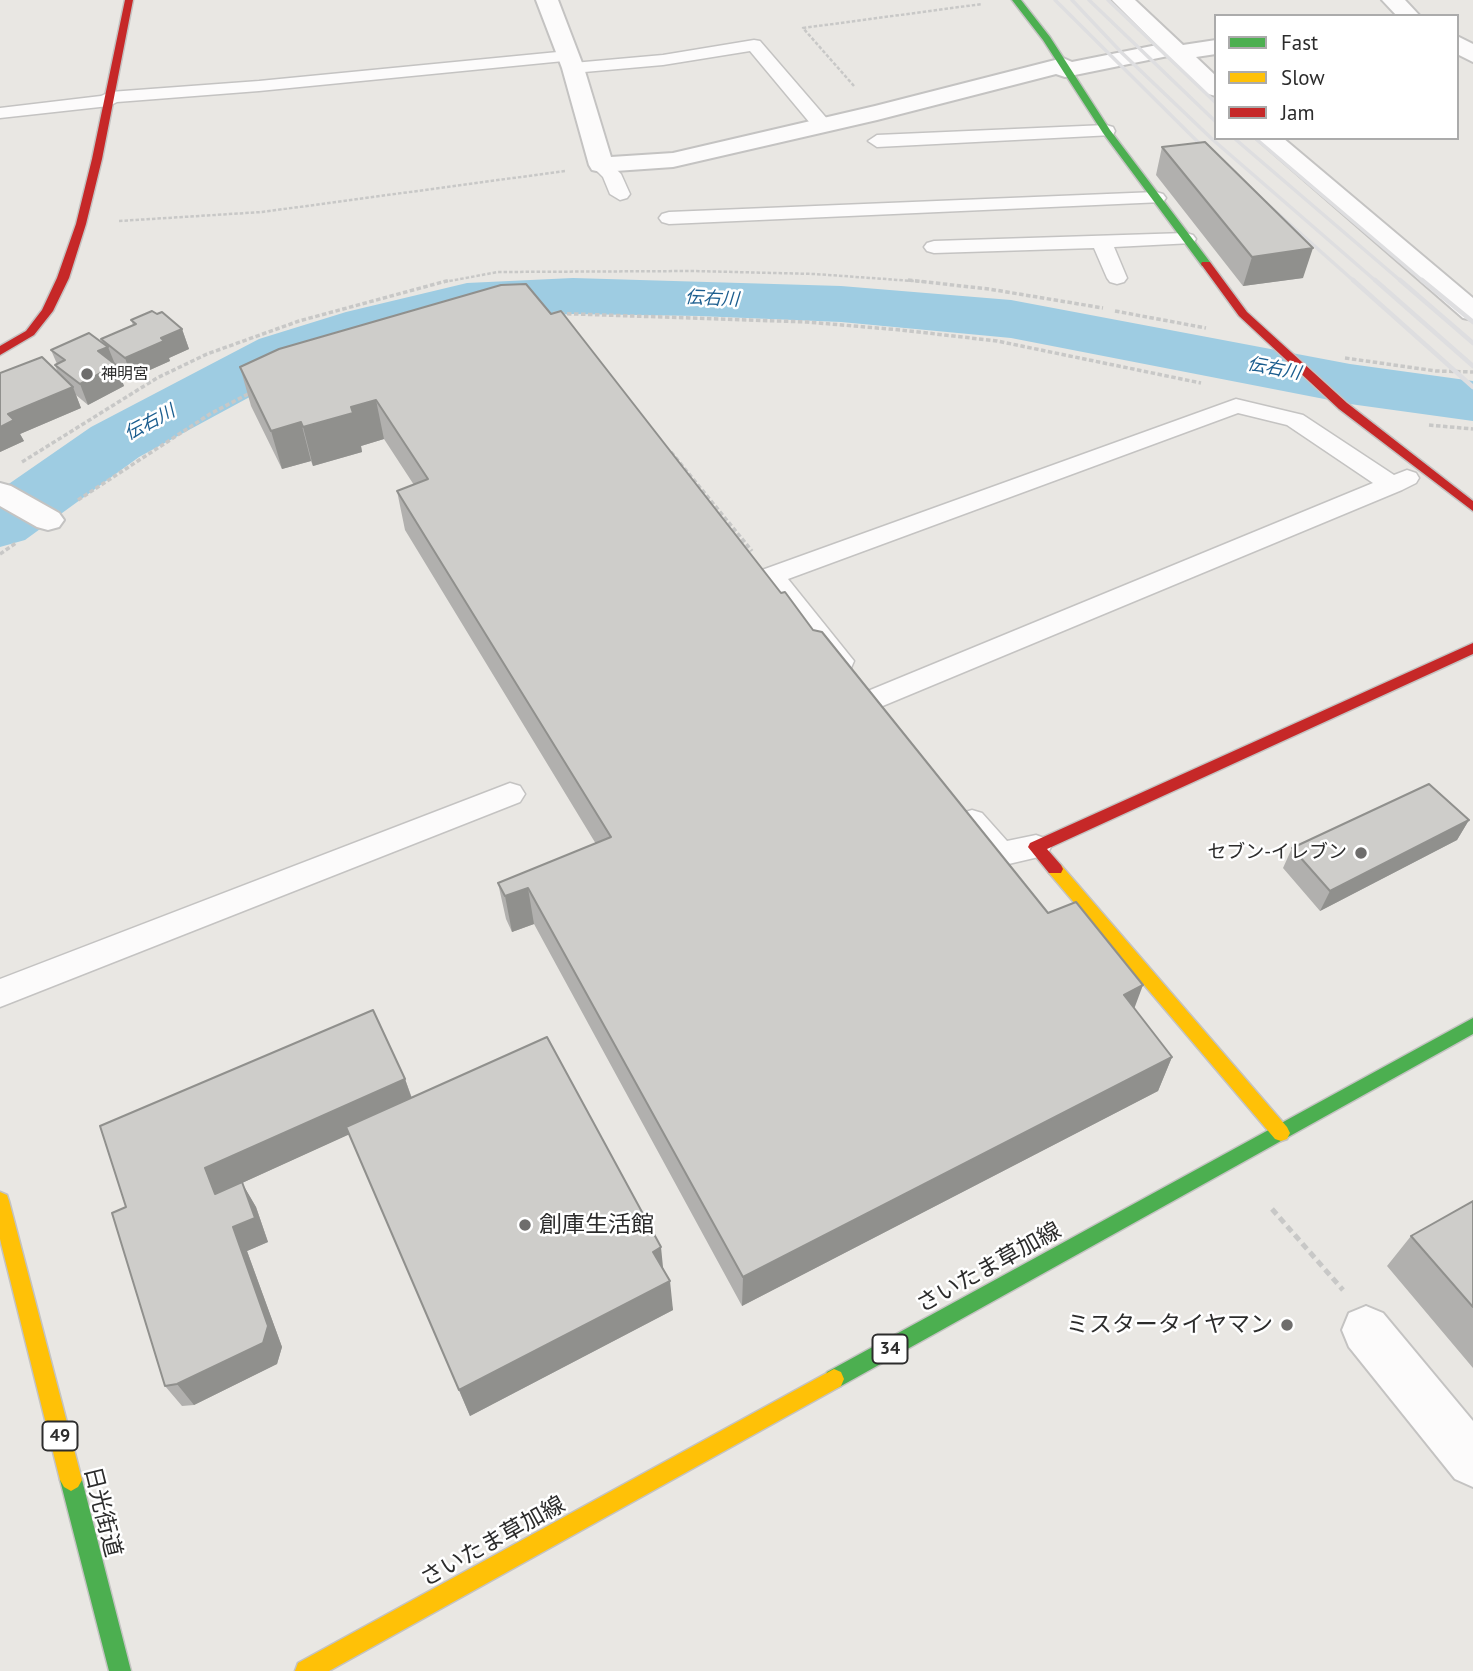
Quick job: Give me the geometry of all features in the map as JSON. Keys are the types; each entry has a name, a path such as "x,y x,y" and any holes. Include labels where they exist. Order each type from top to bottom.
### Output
{"street":[{"path":"0,351 30,334 47,311 63,278 81,224 110,99 129,0"},
{"path":"547,0 571,62 601,164 673,160 1064,67 1175,50 1214,47"},
{"path":"1016,0 1106,131 1242,314 1343,406 1473,508"},
{"path":"1123,0 1214,87"},
{"path":"1393,0 1407,14"},
{"path":"1270,140 1473,312"},
{"path":"6,481 48,520"},
{"path":"1281,1133 1036,847 1473,648"},
{"name":"さいたま草加線","path":"306,1671 1473,1025"},
{"name":"日光街道","path":"0,1201 120,1671"},
{"path":"1366,1330 1473,1461"}],"lane":[{"path":"0,113 110,99 259,86 571,62 663,60 754,45 822,125"},
{"path":"877,141 1106,131"},
{"path":"601,164 611,174 620,194"},
{"path":"669,218 1156,198"},
{"path":"934,247 1186,239"},
{"path":"1102,242 1117,278"},
{"path":"1393,485 1295,420 1236,406 771,576 881,710 1393,485 1423,470"},
{"path":"0,993 510,794"},
{"path":"958,803 1000,854 1036,847"}],"path":[{"path":"877,113 803,29 989,3"},
{"path":"81,224 262,212 504,181 601,164"},
{"path":"6,481 157,378 207,354 299,321 463,277 498,272 694,271 916,281 1073,302 1275,345 1436,371 1473,372"},
{"path":"547,313 555,322"},
{"path":"533,314 807,322 901,330 997,341 1204,384"},
{"path":"0,554 209,414 253,392"},
{"path":"669,450 771,576"},
{"path":"1272,1209 1368,1319 1366,1330"}],"building":[{"path":"1205,142 1313,248 1252,257 1162,147"},
{"path":"526,284 551,314 561,311 781,593 785,592 813,630 822,632 1048,913 1076,902 1143,985 1124,995 1172,1057 743,1277 528,888 505,896 498,883 611,837 397,491 428,479 376,400 351,407 353,413 303,427 301,422 271,431 240,367 279,349 501,285"},
{"path":"152,311 157,314 162,312 182,329 161,338 164,341 125,358 101,339 136,324 131,320"},
{"path":"89,333 108,347 98,351 116,365 80,384 55,365 65,360 51,350"},
{"path":"42,357 73,387 8,414 14,420 0,427 0,373"},
{"path":"1429,784 1469,820 1330,891 1292,848"},
{"path":"373,1010 405,1079 205,1168 215,1194 242,1182 255,1218 233,1227 268,1326 263,1343 177,1384 165,1386 112,1213 126,1207 100,1126"},
{"path":"547,1037 661,1247 653,1252 670,1281 459,1390 346,1127"},
{"path":"1473,1201 1473,1307 1411,1236"}],"waterway":[{"name":"伝右川","path":"0,524 115,442 282,353 368,325 467,301 573,296 699,298 841,304 1011,319 1350,384 1473,401"}],"railway":[{"path":"1055,0 1211,155"},
{"path":"1072,0 1121,52 1212,139 1377,282"},
{"path":"1089,0 1214,120"},
{"path":"1108,0 1214,101"},
{"path":"1236,140 1402,282"},
{"path":"1257,140 1424,282"},
{"path":"1256,194 1355,282"},
{"path":"1353,280 1473,387"},
{"path":"1375,280 1473,366"},
{"path":"1400,280 1473,343"},
{"path":"1422,280 1473,322"}],"traffic: fast":[{"path":"1016,0 1047,39 1106,131 1206,264"},
{"path":"834,1379 1473,1025"},
{"path":"71,1480 120,1671"}],"traffic: slow":[{"path":"1055,869 1281,1133"},
{"path":"0,1201 71,1480"},
{"path":"306,1671 834,1379"}],"traffic: jam":[{"path":"0,351 30,333 47,311 63,278 81,224 97,159 129,0"},
{"path":"1206,264 1243,314 1343,406 1473,507"},
{"path":"1055,869 1036,847 1473,648"}],"place":[{"name":"神明宮","path":"87,374"},
{"name":"セブン-イレブン","path":"1361,853"},
{"name":"創庫生活館","path":"525,1225"},
{"name":"ミスタータイヤマン","path":"1287,1325"}]}
